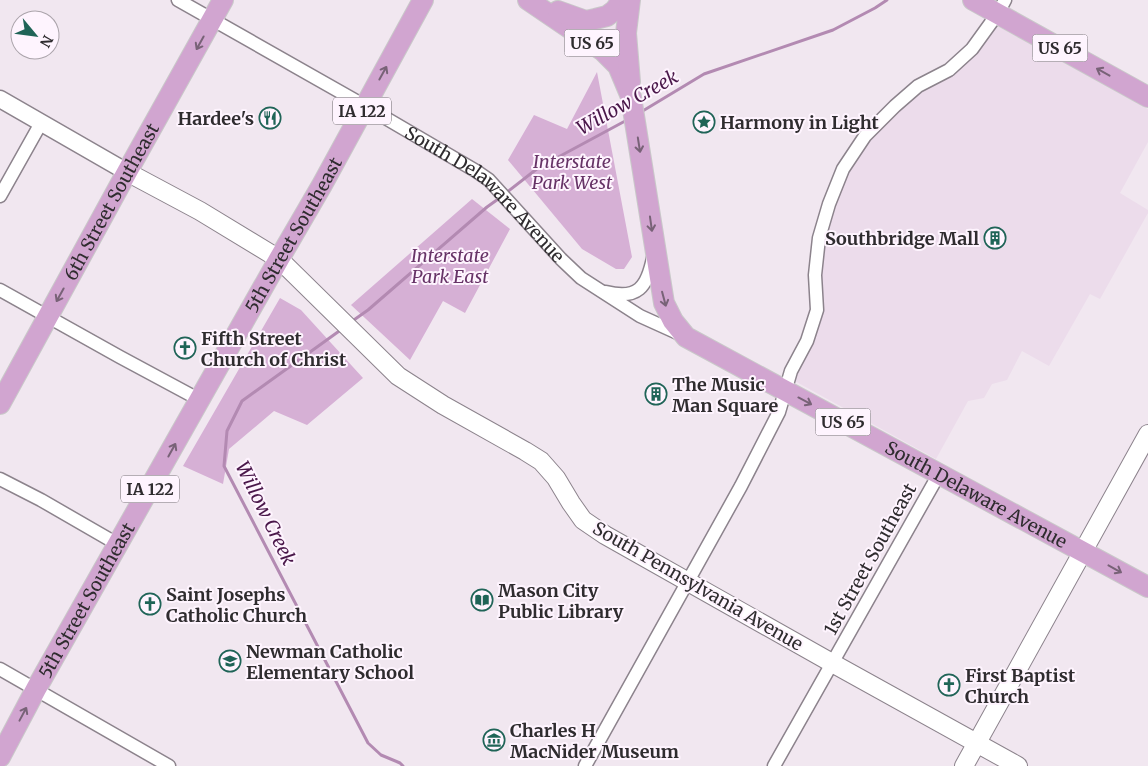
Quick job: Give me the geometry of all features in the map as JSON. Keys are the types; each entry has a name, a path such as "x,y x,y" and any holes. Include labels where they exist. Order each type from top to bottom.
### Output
{"main road":[{"name":"6th Street Southeast","path":"0,404 224,0"},
{"name":"5th Street Southeast","path":"0,757 36,689 322,185 423,0"},
{"name":"US 65","path":"532,2 586,21 608,16 616,10 622,0"},
{"path":"630,0 626,33 631,97"},
{"name":"US 65","path":"973,0 1001,7 1147,95"},
{"name":"US 65","path":"532,2 603,50 618,66 631,97 655,251"},
{"name":"South Pennsylvania Avenue","path":"127,172 200,212 279,259 398,376 443,405 541,461 556,478 583,520 604,535 1018,766"},
{"name":"South Delaware Avenue","path":"655,251 664,303 673,321 686,337 1083,551"},
{"path":"964,766 1148,434"},
{"name":"US 65","path":"1083,551 1148,587"}],"street":[{"name":"South Delaware Avenue","path":"178,0 365,106 489,180 561,260 581,278 604,292 620,305 686,337"},
{"path":"585,766 779,412 792,371 807,341 817,310 815,275 819,238 829,204 843,169 865,136 895,106 918,86 949,70 972,49 1001,7"},
{"name":"South Pennsylvania Avenue","path":"0,99 127,172"},
{"path":"0,196 41,123"},
{"name":"South Delaware Avenue","path":"604,292 618,295 629,294 639,290 650,272 655,251"},
{"path":"0,290 200,400"},
{"name":"1st Street Southeast","path":"774,766 939,474"},
{"path":"0,480 41,500 119,545"},
{"path":"0,669 169,766"}],"shaded area":[{"name":"Southbridge Mall","path":"992,23 1148,109 1148,142 1120,193 1148,210 1148,213 1100,299 1090,294 1049,366 1022,351 1007,380 992,384 984,398 968,401 936,459 793,380 807,341 815,275 843,169 895,106 950,70"}],"green space":[{"name":"Interstate Park West","path":"597,72 632,257 624,269 616,269 582,249 508,160 534,115 567,129"},
{"name":"Interstate Park East","path":"472,199 510,229 465,313 443,301 410,360 351,305"},
{"path":"280,298 301,310 363,378 307,425 274,411 229,449 223,484 183,466"}],"waterway":[{"name":"Willow Creek","path":"641,112 704,74 833,30 887,0"},
{"name":"Willow Creek","path":"506,193 538,168 627,120"},
{"name":"Willow Creek","path":"351,322 368,310 501,197"},
{"name":"Willow Creek","path":"342,329 242,401 227,431 224,466 368,743 381,755 403,766"}],"place":[{"name":"Hardee's","path":"270,118"},
{"name":"Harmony in Light","path":"704,122"},
{"name":"Southbridge Mall","path":"995,238"},
{"name":"Fifth Street Church of Christ","path":"185,348"},
{"name":"The Music Man Square","path":"656,394"},
{"name":"Mason City Public Library","path":"482,600"},
{"name":"Saint Josephs Catholic Church","path":"150,604"},
{"name":"Newman Catholic Elementary School","path":"230,661"},
{"name":"First Baptist Church","path":"949,685"},
{"name":"Charles H MacNider Museum","path":"494,740"}]}
